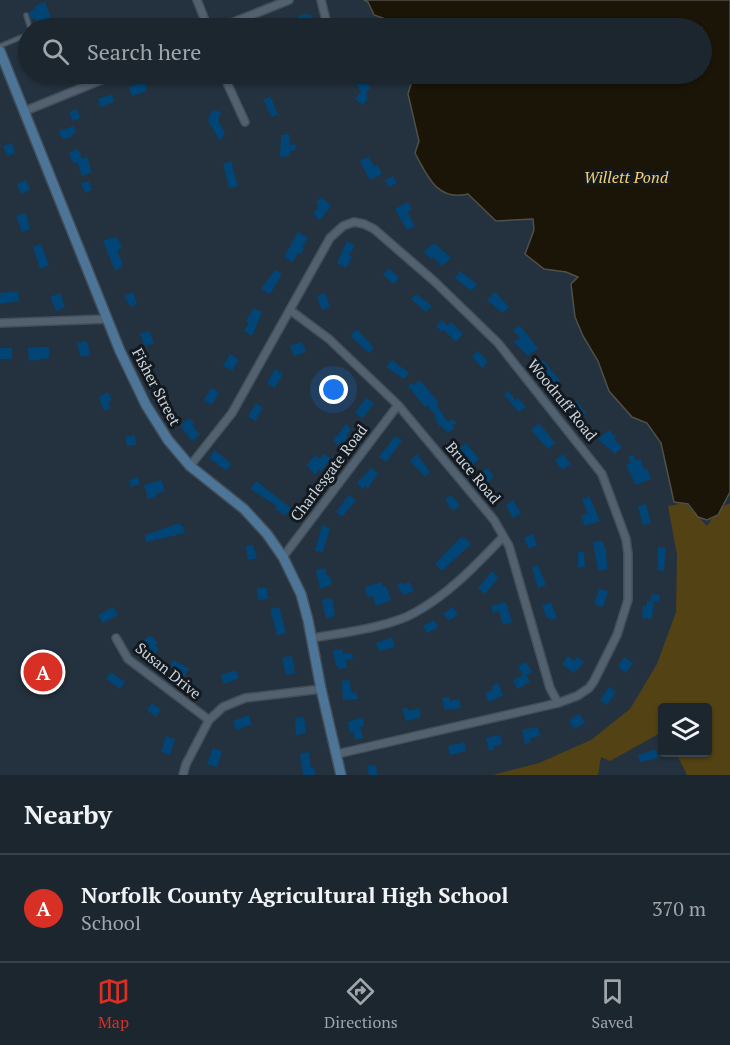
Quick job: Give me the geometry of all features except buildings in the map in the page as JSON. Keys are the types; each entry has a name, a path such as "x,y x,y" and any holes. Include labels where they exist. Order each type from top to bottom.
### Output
{"main road":[{"name":"Fisher Street","path":"0,51 120,351 146,405 168,440 190,466 244,509 267,534 283,557 301,594 341,775"}],"street":[{"path":"197,0 204,18"},
{"path":"244,18 289,0"},
{"path":"321,0 326,18"},
{"path":"25,111 91,84"},
{"path":"228,84 245,122"},
{"name":"Woodruff Road","path":"190,466 232,413 321,252 337,230 354,222 374,229 453,298 498,343 602,474 626,539 628,600 617,635 589,688 558,704 338,754"},
{"name":"Bruce Road","path":"290,310 329,339 398,405 494,520 509,546 550,688 558,704"},
{"path":"0,323 108,319"},
{"name":"Charlesgate Road","path":"283,557 398,405"},
{"path":"312,638 388,622 414,614 459,582 504,537"},
{"name":"Susan Drive","path":"116,638 128,659 209,720"},
{"path":"183,775 186,764 209,720 223,707 245,698 321,689"}],"lane":[{"path":"0,46 18,38"}],"shaded area":[{"path":"685,503 707,526 718,509 730,503 730,775 687,775 678,757 712,757 712,703 658,703 658,734 610,761 601,757 598,775 493,775 539,763 591,740 630,709 657,664 676,612 677,555 668,506"}],"water":[{"name":"Willett Pond","path":"364,0 730,0 730,492 718,515 707,520 698,517 688,504 674,502 661,443 647,423 632,417 609,391 598,361 583,336 575,317 571,284 578,277 566,272 544,269 525,254 534,230 533,219 496,221 468,194 448,194 429,178 415,153 419,141 408,94 411,84 712,84 712,18 383,18 374,15 368,2"}],"place":[{"name":"Norfolk County Agricultural High School","path":"43,672"}]}
